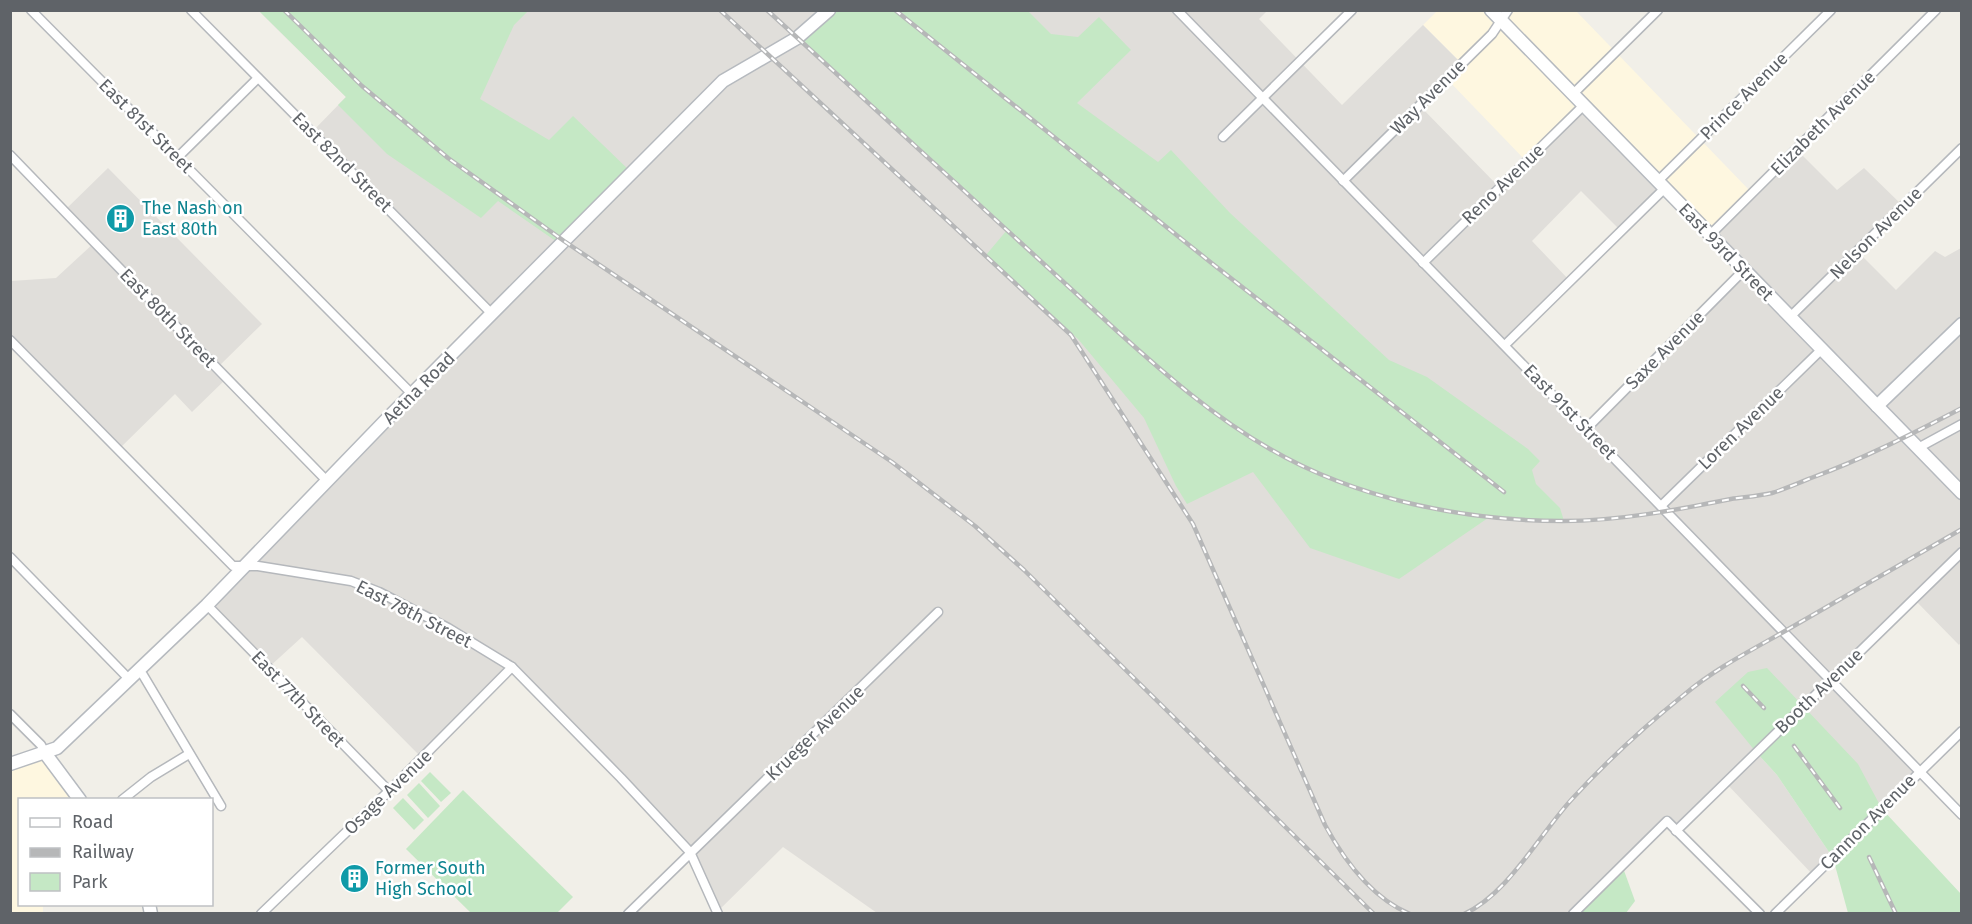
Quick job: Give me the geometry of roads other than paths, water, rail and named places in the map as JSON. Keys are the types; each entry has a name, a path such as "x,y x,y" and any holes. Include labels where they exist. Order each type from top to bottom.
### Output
{"street":[{"name":"East 81st Street","path":"31,10 412,394"},
{"name":"East 82nd Street","path":"191,10 492,314"},
{"name":"Aetna Road","path":"10,765 57,748 207,605 645,157 723,81 797,38 829,10"},
{"name":"East 91st Street","path":"1177,10 1962,814"},
{"path":"1223,137 1352,10"},
{"name":"East 93rd Street","path":"1491,10 1505,16 1573,94 1962,493"},
{"path":"1573,94 1658,10"},
{"name":"Prince Avenue","path":"1505,345 1831,10"},
{"name":"Elizabeth Avenue","path":"1710,235 1936,10"},
{"name":"Way Avenue","path":"1343,181 1492,34 1505,16"},
{"path":"177,158 258,78"},
{"name":"Reno Avenue","path":"1423,263 1584,105"},
{"name":"Nelson Avenue","path":"1790,317 1962,148"},
{"name":"East 80th Street","path":"10,155 327,481"},
{"name":"Saxe Avenue","path":"1586,429 1744,270"},
{"path":"1878,406 1962,324"},
{"name":"East 78th Street","path":"10,340 233,566 258,566 351,581 378,592 448,628 512,667 690,852 718,914"},
{"name":"Loren Avenue","path":"1661,506 1822,349"},
{"path":"1918,448 1962,424"},
{"name":"Booth Avenue","path":"1676,831 1962,552"},
{"path":"10,557 134,675 143,675 221,806"},
{"name":"East 77th Street","path":"207,605 389,791"},
{"name":"Krueger Avenue","path":"628,914 938,612"},
{"name":"Osage Avenue","path":"261,914 389,791 512,667"},
{"path":"10,714 41,745 79,798"},
{"name":"Cannon Avenue","path":"1775,914 1962,731"},
{"path":"125,798 151,777 189,754"},
{"path":"1573,914 1667,821 1760,914"}],"railway":[{"path":"284,10 362,86 448,158 564,241 892,462 975,526 1024,570 1374,914"},
{"path":"720,10 1071,335 1193,524 1325,825 1360,877 1383,898 1410,914"},
{"path":"767,10 1117,331 1191,394 1249,437 1270,449 1303,466 1374,494 1449,511 1526,520 1584,521 1647,514 1777,491 1830,471 1906,437 1962,408"},
{"path":"895,10 1214,265 1504,492"},
{"path":"1464,914 1495,893 1560,813 1598,771 1697,684 1737,658 1962,529"},
{"path":"1743,686 1764,708"},
{"path":"1794,746 1840,808"},
{"path":"1869,857 1896,914"}],"place":[{"name":"The Nash on East 80th","path":"121,218"},
{"name":"Former South High School","path":"354,878"}]}
